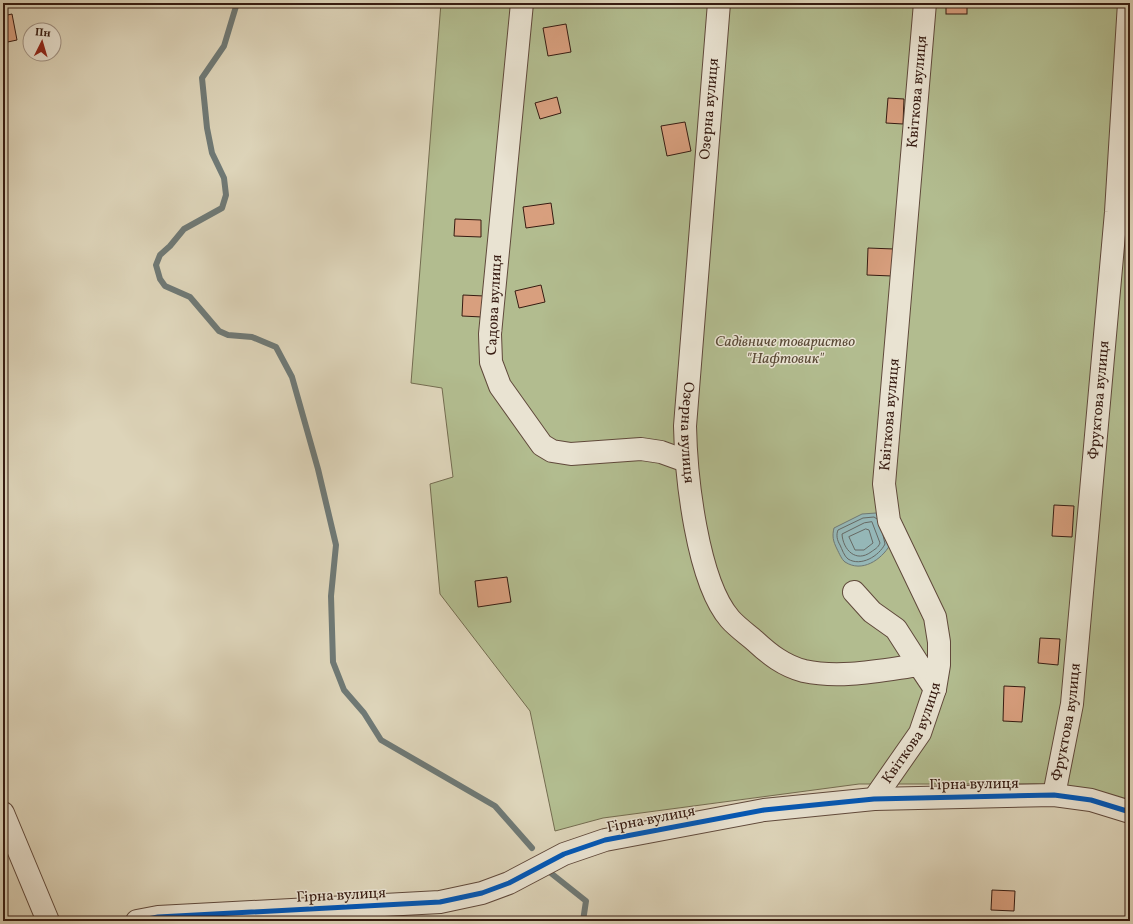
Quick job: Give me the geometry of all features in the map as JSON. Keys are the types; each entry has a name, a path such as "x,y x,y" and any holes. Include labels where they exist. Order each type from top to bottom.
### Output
{"street":[{"name":"Садова вулиця","path":"522,3 490,334 491,362 500,386 528,427 542,445 552,451 571,454 641,449 661,452 686,461"},
{"name":"Озерна вулиця","path":"719,3 685,426 686,461 702,558 712,590 730,618 782,663 810,671 830,674 919,665"},
{"name":"Квіткова вулиця","path":"874,799 920,733 935,689 939,665 939,642 935,617 889,521 884,484 901,263 924,3"},
{"name":"Фруктова вулиця","path":"1054,795 1072,704 1116,212 1129,3"},
{"path":"854,592 872,612 896,629 935,689"},
{"name":"Гірна вулиця","path":"137,921 158,917 440,902 482,893 509,883 564,854 605,840 764,810 874,799 1054,795 1090,800 1130,812"},
{"path":"3,813 48,921"}],"green space":[{"name":"Садівниче товариство \"Нафтовик\"","path":"441,3 1130,3 1130,804 1100,792 1036,784 859,784 603,818 555,831 530,711 440,594 430,484 453,477 442,388 411,383"}],"water":[{"path":"876,513 882,518 890,545 882,556 870,563 858,566 845,562 835,543 833,536 834,528 862,514"}],"building":[{"path":"946,3 967,3 967,14 946,14"},
{"path":"12,14 17,40 3,43 3,16"},
{"path":"566,24 571,52 548,56 543,28"},
{"path":"557,97 561,113 540,119 535,103"},
{"path":"888,98 904,99 903,124 886,123"},
{"path":"685,122 691,151 667,156 661,126"},
{"path":"551,203 554,224 526,228 523,207"},
{"path":"455,219 481,220 481,237 454,236"},
{"path":"868,248 894,249 892,276 867,275"},
{"path":"541,285 545,302 519,308 515,291"},
{"path":"463,295 484,296 482,317 462,316"},
{"path":"1054,505 1074,506 1072,537 1052,536"},
{"path":"507,577 511,602 478,607 475,581"},
{"path":"1040,638 1060,639 1058,665 1038,663"},
{"path":"1004,686 1025,687 1022,722 1003,721"},
{"path":"992,890 1015,891 1014,911 991,910"}],"waterway":[{"path":"237,3 224,46 202,78 207,128 212,153 224,178 226,195 222,208 184,229 170,246 160,255 156,265 160,279 165,286 190,297 219,331 228,335 252,337 276,347 292,377 318,469 336,545 331,596 333,662 344,690 364,713 381,740 495,806 532,848"},
{"path":"547,870 586,901 583,921"}],"cycle path":[{"path":"137,921 158,917 440,902 482,893 509,883 564,854 605,840 764,810 874,799 1054,795 1091,800 1130,812"}]}
